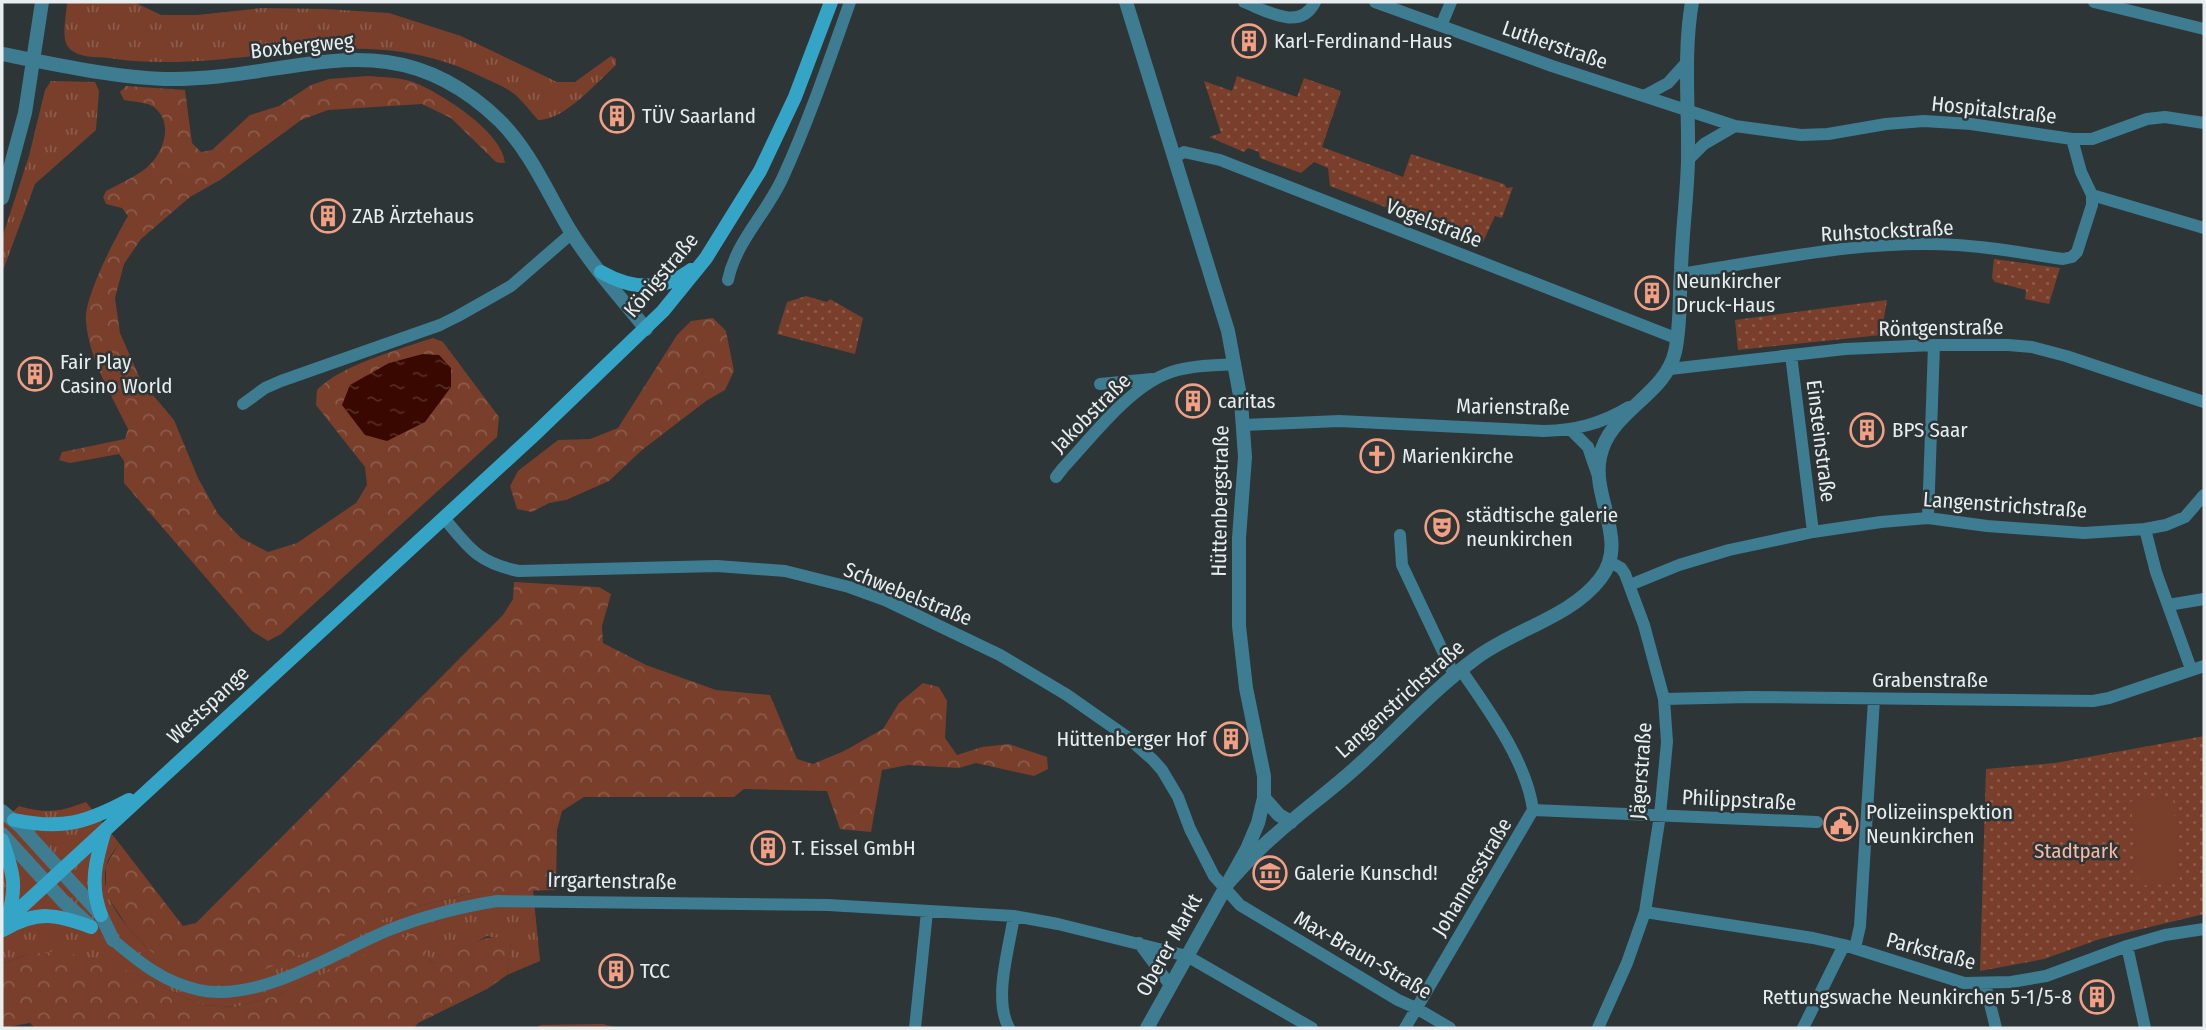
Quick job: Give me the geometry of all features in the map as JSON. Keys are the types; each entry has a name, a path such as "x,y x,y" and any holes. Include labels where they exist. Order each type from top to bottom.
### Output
{"main road":[{"name":"Königstraße","path":"444,518 646,329 706,258 760,171 795,97 831,2"},
{"path":"601,272 618,282 632,286 649,286 679,277 706,258"},
{"name":"Westspange","path":"3,926 60,870 444,518"},
{"path":"8,815 55,826 76,823 105,813 146,791"},
{"path":"2,840 14,874 12,903 3,926 48,916 96,921 95,862 106,829"}],"street":[{"path":"2,198 25,113 42,2"},
{"path":"728,281 731,264 782,180 849,2"},
{"name":"Hüttenbergstraße","path":"1126,2 1236,364 1244,425 1239,626 1246,688 1264,776 1264,798 1258,823 1226,886"},
{"path":"1244,2 1293,18 1303,17 1315,2"},
{"name":"Lutherstraße","path":"1375,2 1687,110"},
{"path":"1441,26 1451,2"},
{"name":"Marienstraße","path":"1244,425 1339,421 1572,430 1611,418 1660,383 1670,369 1678,339 1688,160 1688,25 1692,2"},
{"path":"2094,2 2204,29"},
{"name":"Boxbergweg","path":"2,54 72,67 164,79 227,75 343,59 378,60 407,66 438,77 471,95 503,124 525,152 572,233 646,329"},
{"path":"1644,96 1668,83 1687,62"},
{"name":"Hospitalstraße","path":"1687,110 1735,126 1801,135 1924,121 1971,124 2072,139 2092,139 2147,119 2165,117 2204,123"},
{"path":"1688,160 1704,144 1735,126"},
{"path":"2072,139 2081,172 2092,195 2204,228"},
{"name":"Vogelstraße","path":"1175,157 1184,152 1220,160 1678,339"},
{"path":"760,171 782,180"},
{"name":"Ruhstockstraße","path":"1681,274 1849,249 1907,245 1956,245 2063,259 2072,257 2077,252 2092,205 2092,195"},
{"path":"243,404 265,388 281,381 440,325 481,304 511,286 572,233"},
{"path":"1928,518 1934,345"},
{"name":"Röntgenstraße","path":"1670,369 1791,355 1934,345 2032,347 2204,402"},
{"name":"Einsteinstraße","path":"1791,355 1813,532"},
{"name":"Jakobstraße","path":"1100,384 1132,383 1156,379 1179,370 1236,364"},
{"name":"Jakobstraße","path":"1056,477 1123,405 1156,379"},
{"path":"1599,480 1602,448 1622,418 1638,401"},
{"path":"1572,430 1588,447 1599,480 1612,539 1610,562"},
{"name":"Langenstrichstraße","path":"1630,585 1679,565 1729,550 1813,532 1928,518 1987,526 2084,533 2145,530 2185,517 2204,495"},
{"name":"Schwebelstraße","path":"444,518 468,547 484,561 500,568 519,571 717,566 785,571 849,587 885,600 964,637 1041,678 1144,752 1168,781 1208,864 1226,886"},
{"path":"2145,530 2168,605 2198,667"},
{"name":"Johannesstraße","path":"1400,535 1402,565 1458,672 1509,746 1531,794 1533,810 1405,1028"},
{"name":"Langenstrichstraße","path":"1226,886 1273,836 1346,776 1417,707 1458,672 1479,655 1578,600 1602,578 1610,562"},
{"name":"Jägerstraße","path":"1598,1028 1627,963 1645,912 1660,816 1667,743 1664,699 1630,585 1621,568 1610,562"},
{"path":"2168,605 2204,599"},
{"name":"Grabenstraße","path":"1664,699 1750,697 2093,701 2198,667"},
{"path":"1803,1028 1860,926 1874,699"},
{"path":"1264,798 1279,815 1291,822"},
{"name":"Philippstraße","path":"1533,810 1816,822"},
{"name":"Irrgartenstraße","path":"8,815 60,870 113,940 148,970 175,983 201,990 236,992 270,984 414,920 446,910 497,901 828,905 1014,916 1139,943 1187,956 1312,1028"},
{"name":"Irrgartenstraße","path":"2,834 63,901 96,921"},
{"name":"Oberer Markt","path":"1147,1028 1226,886"},
{"name":"Max-Braun-Straße","path":"1226,886 1240,905 1292,938 1450,1028"},
{"path":"915,1028 927,912"},
{"name":"Parkstraße","path":"1645,912 1813,938 1953,981 1985,984 2046,976 2127,946 2165,935 2204,929"},
{"path":"1009,1028 1003,1017 1001,1001 1014,916"},
{"path":"1139,943 1170,985"},
{"path":"2127,946 2145,1028"},
{"path":"1985,984 1996,1028"}],"green space":[{"path":"67,2 134,2 161,15 197,15 262,8 389,13 461,36 557,82 575,82 611,56 616,59 616,65 569,107 548,119 538,120 509,90 480,76 434,59 388,50 342,49 203,61 156,62 82,55 66,44 64,33"},
{"path":"367,76 410,81 452,103 482,126 502,151 505,163 496,162 451,118 422,104 328,110 301,120 220,180 190,197 141,239 124,264 115,298 120,333 141,381 174,420 198,478 218,514 241,538 268,552 297,543 356,503 367,485 365,467 316,405 317,390 341,373 356,365 433,338 443,342 499,417 497,437 281,634 268,641 252,631 124,483 124,461 119,454 70,463 59,460 62,452 125,439 128,429 96,363 88,336 86,312 101,269 128,216 122,208 106,204 103,197 106,191 136,175 151,163 161,148 165,131 161,115 155,108 145,103 124,100 120,92 126,86 185,90 192,143 201,152 212,150 250,115 279,106 311,85 329,79"},
{"path":"1237,76 1297,97 1304,78 1341,91 1322,147 1403,177 1411,154 1504,184 1507,188 1513,187 1502,218 1495,216 1482,244 1330,186 1328,168 1314,162 1301,173 1260,158 1259,152 1248,148 1244,152 1209,137 1221,133 1204,81 1232,91"},
{"path":"51,81 95,82 99,91 96,130 35,184 2,273 2,238 29,156 45,90"},
{"path":"1994,259 2060,268 2049,304 2025,299 2026,290 1995,282 1992,278"},
{"path":"806,296 827,302 830,299 863,318 855,354 777,334 787,302"},
{"path":"1887,300 1881,335 1738,350 1735,320"},
{"path":"713,318 726,331 734,371 725,390 706,401 642,450 609,481 532,512 517,509 510,486 518,471 558,440 590,439 618,428 677,335 691,321"},
{"path":"514,582 599,587 611,594 602,626 603,643 646,665 716,690 770,695 797,759 813,764 844,751 883,729 899,703 923,683 939,687 947,701 945,738 957,755 982,747 1009,744 1047,757 1048,769 1034,776 976,763 959,768 908,765 882,770 871,832 840,829 827,791 744,789 734,797 584,797 562,811 557,830 556,890 477,892 410,908 249,976 205,978 174,969 147,948 127,926 106,894 106,866 119,843 183,926 196,923 503,615 513,599"},
{"name":"Stadtpark","path":"2204,736 2204,914 2100,939 2044,959 1980,971 1986,769 2055,763"},
{"path":"2173,798 2180,883 2138,886 2131,801"},
{"path":"86,802 119,843 106,867 105,879 111,901 116,912 147,948 346,934 410,908 477,892 533,890 540,961 507,975 511,942 487,936 444,961 431,963 426,952 335,969 275,996 236,1007 201,1005 134,973 28,954 2,964 2,822 19,806 53,811"},
{"path":"410,934 423,934 429,940 426,952 431,963 491,937 511,942 507,975 487,989 418,1023 414,1028 35,1028 30,1023 2,1028 2,964 28,954 63,951 134,973 201,1005 236,1007 275,996"},
{"path":"603,1024 619,1028 535,1028 540,1025"}],"water":[{"path":"423,354 439,355 451,368 451,387 425,422 387,441 365,435 342,405 350,385 389,363"}],"place":[{"name":"Karl-Ferdinand-Haus","path":"1249,41"},
{"name":"TÜV Saarland","path":"617,116"},
{"name":"ZAB Ärztehaus","path":"328,216"},
{"name":"Neunkircher Druck-Haus","path":"1652,293"},
{"name":"Fair Play Casino World","path":"35,374"},
{"name":"caritas","path":"1193,401"},
{"name":"BPS Saar","path":"1867,430"},
{"name":"Marienkirche","path":"1377,456"},
{"name":"städtische galerie neunkirchen","path":"1442,527"},
{"name":"Hüttenberger Hof","path":"1231,739"},
{"name":"Polizeiinspektion Neunkirchen","path":"1841,824"},
{"name":"T. Eissel GmbH","path":"768,848"},
{"name":"Galerie Kunschd!","path":"1270,873"},
{"name":"TCC","path":"616,971"},
{"name":"Rettungswache Neunkirchen 5-1/5-8","path":"2097,997"}]}
